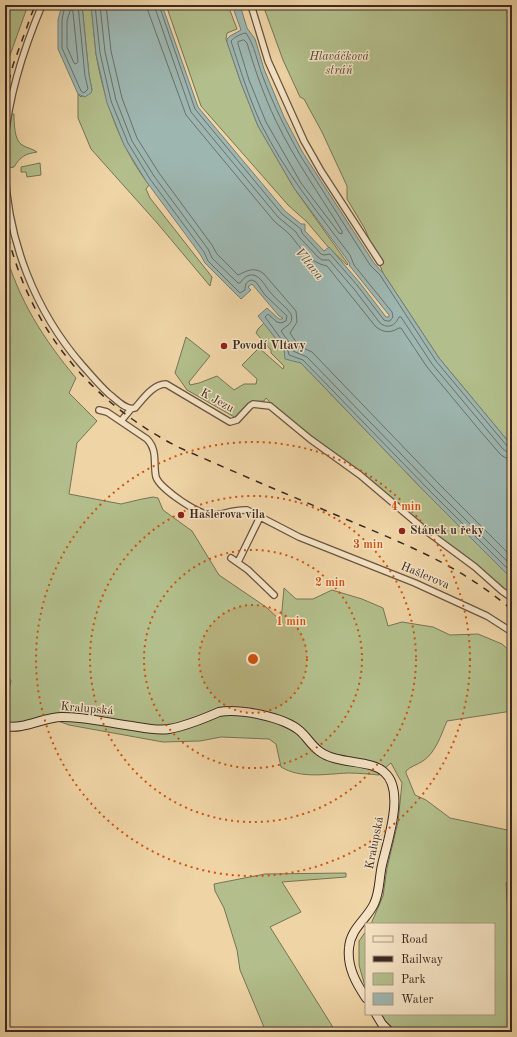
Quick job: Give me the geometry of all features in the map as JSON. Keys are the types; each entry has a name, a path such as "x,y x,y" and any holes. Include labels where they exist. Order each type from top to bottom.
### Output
{"street":[{"path":"5,140 14,87 27,42 42,5"},
{"path":"251,5 268,61 304,141 320,171 380,262"},
{"path":"5,170 8,200 17,248 31,284 44,311 72,354 100,386 126,407 131,409 122,421"},
{"name":"K Jezu","path":"131,409 135,408 155,387 162,384 166,384 230,422 237,420 253,404 270,406 310,439 360,475 417,524 475,567 512,598"},
{"name":"Hašlerova","path":"100,410 107,412 122,421 152,444 156,477 166,489 189,507 201,513 212,516 240,509 247,510 299,537 415,583 488,616 512,632"},
{"path":"238,562 260,517"},
{"path":"231,558 238,562 274,595"},
{"name":"Kralupská","path":"5,726 11,727 26,725 60,717 77,718 143,728 168,729 183,726 219,712 244,712 288,723 300,731 314,747 328,756 374,767 384,772 392,785 394,793 392,829 382,867 375,903 357,927 351,938 348,949 354,978 365,996"},
{"path":"377,1015 382,1024 390,1032"}],"green space":[{"path":"5,5 28,5 5,69"},
{"path":"82,5 91,5 99,71 109,106 122,139 149,185 146,189 150,198 212,277 210,286 158,224 91,149 78,118 78,94 81,97 92,90 89,75"},
{"path":"166,5 228,5 237,29 227,33 226,39 258,126 294,188 348,264 347,265 329,248 307,222 288,205 201,106"},
{"name":"Hlaváčková stráň","path":"263,5 512,5 512,446 439,358 383,273 365,229 347,199 347,186 322,132 304,99 300,97 283,60"},
{"path":"11,114 14,114 15,131 19,143 37,152 24,156 14,167 8,168 6,163 6,149"},
{"path":"40,163 41,175 27,177 26,172 21,172 21,167"},
{"path":"5,251 17,286 33,318 53,349 76,378 69,393 97,421 77,443 69,494 121,504 153,497 158,498 163,510 192,531 219,575 266,607 281,621 284,588 296,599 313,599 332,590 362,599 383,608 388,626 402,622 433,627 450,635 478,634 502,644 512,653 512,711 447,721 438,743 428,757 408,769 406,773 415,795 426,800 450,818 512,831 512,878 506,883 510,951 510,1015 512,1032 398,1032 385,1022 382,1015 495,1015 495,923 371,923 383,896 387,868 398,822 402,783 391,763 379,773 379,775 348,773 313,775 289,771 281,767 276,744 269,739 221,737 200,741 163,742 69,725 44,716 8,726 5,725 5,706 11,681 5,669"},
{"path":"264,323 284,349 286,358 301,363 427,494 512,579 512,598 281,414 266,398 264,401 251,402 236,418 187,390 175,373 186,337 210,356 189,382 190,385 217,376 234,390 244,384 256,384 257,379 242,365 259,348 283,369 284,366 271,353 271,350 256,333"},
{"path":"346,873 346,877 282,882 301,912 270,927 336,1032 266,1032 240,970 237,950 224,908 215,891 214,884 265,874"},
{"path":"365,932 365,986 359,965 359,941"}],"water":[{"path":"62,5 82,5 89,75 92,90 91,93 85,97 78,94 58,49 58,20"},
{"name":"Vltava","path":"91,5 162,5 198,107 285,211 301,224 305,224 305,231 324,251 329,247 360,283 386,317 389,317 389,315 349,265 350,264 346,258 294,188 258,126 227,42 227,39 230,36 241,30 232,5 240,5 247,28 255,39 264,69 284,117 303,153 374,263 383,273 439,358 512,446 512,579 427,494 301,363 285,359 284,349 258,316 267,308 279,319 283,318 279,316 252,284 248,287 251,290 241,299 205,263 146,181 124,145 107,103 96,54"}],"railway":[{"path":"5,95 13,65 35,5"},
{"path":"5,223 15,260 28,294 45,326 65,355 89,382 116,406 145,428 178,447 434,558 473,581 512,610"}],"place":[{"name":"Povodí Vltavy","path":"224,346"},
{"name":"Hašlerova vila","path":"181,515"},
{"name":"Stánek u řeky","path":"402,531"}]}
